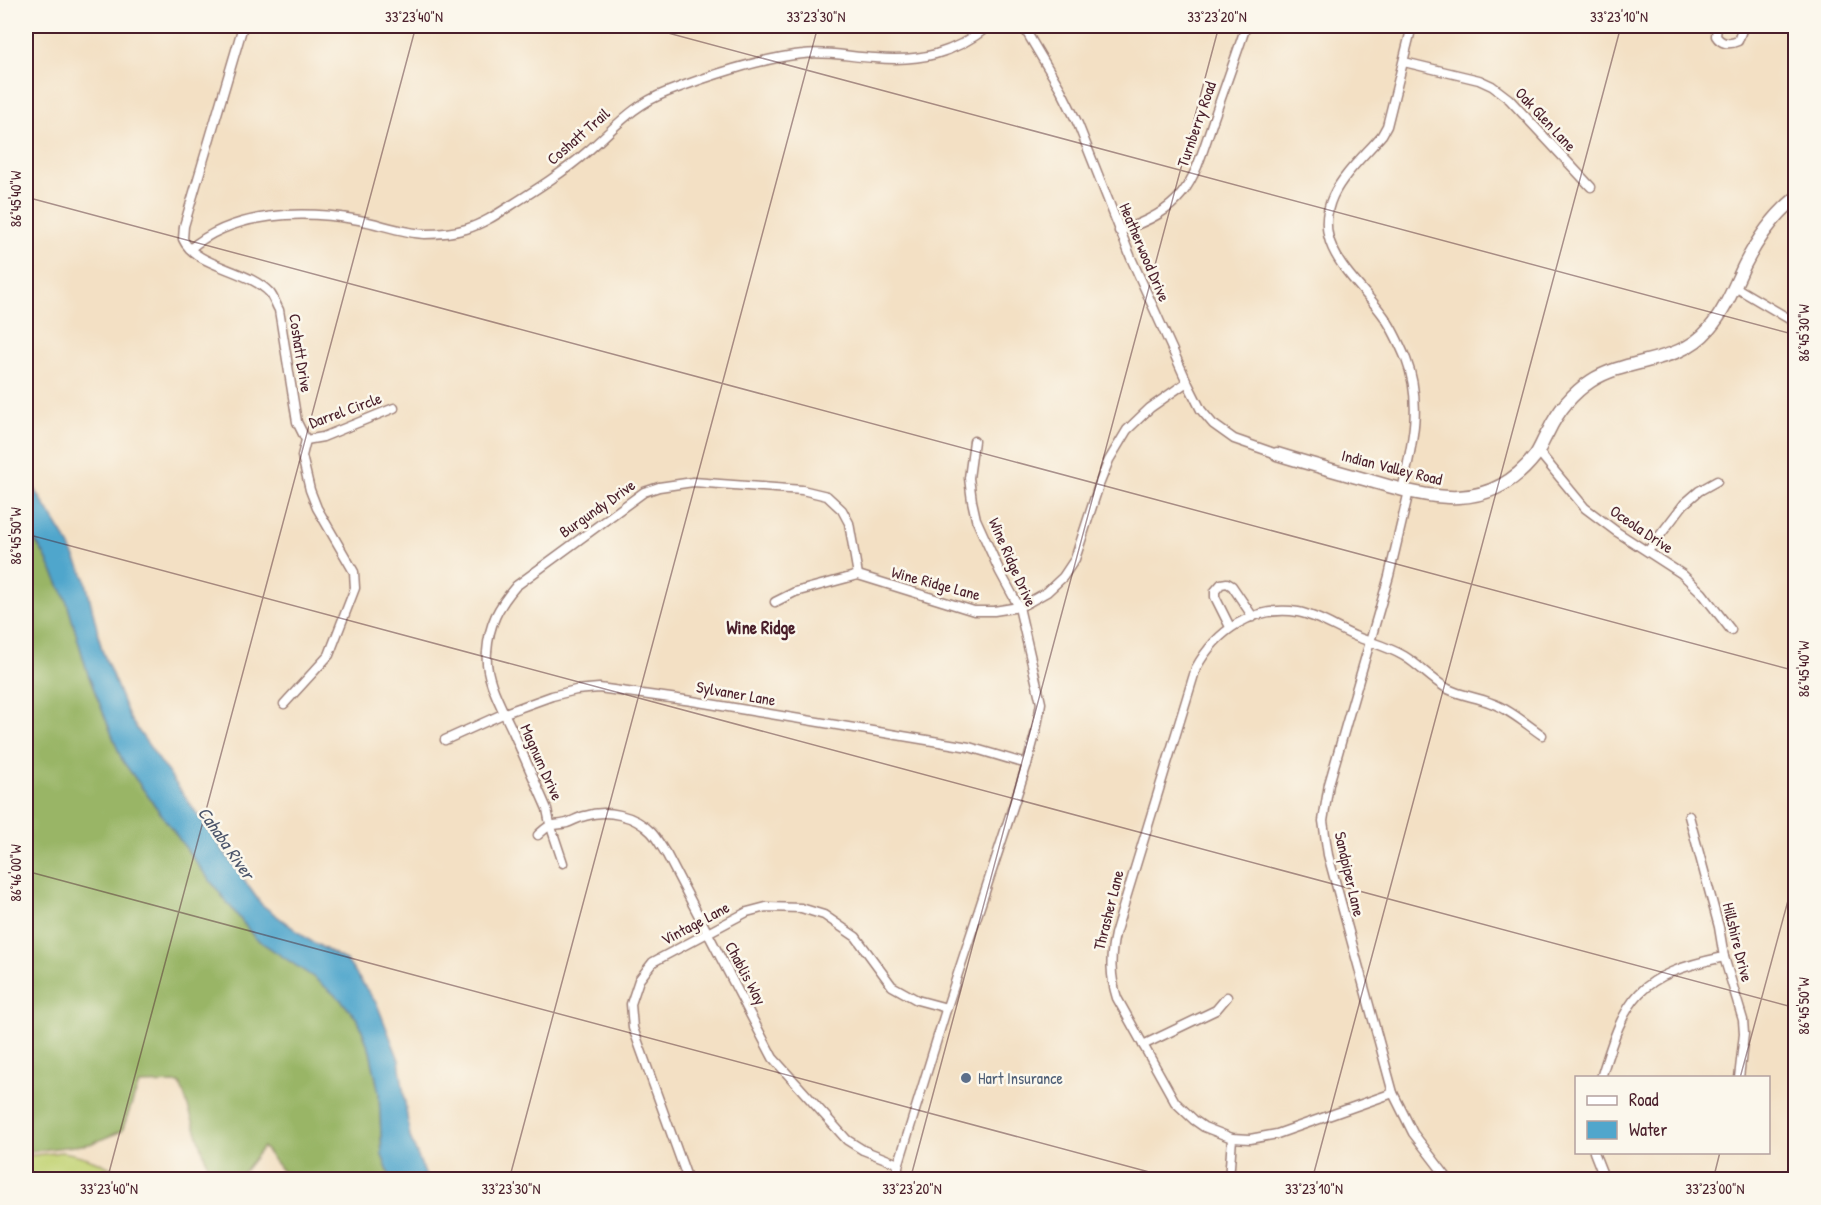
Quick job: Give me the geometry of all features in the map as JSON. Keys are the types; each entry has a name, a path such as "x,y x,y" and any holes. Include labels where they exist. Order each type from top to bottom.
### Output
{"street":[{"path":"190,249 183,239 184,226 243,26"},
{"name":"Coshatt Trail","path":"190,249 218,230 273,216 307,215 345,218 424,234 464,230 496,215 552,179 587,152 628,112 658,95 756,63 801,54 832,53 885,59 914,59 963,44 989,26"},
{"name":"Heatherwood Drive","path":"1023,26 1061,90 1078,124 1119,231 1186,382 1201,410 1213,424 1234,438 1277,454"},
{"name":"Turnberry Road","path":"1119,231 1155,217 1178,199 1191,183 1207,143 1246,26"},
{"name":"Sandpiper Lane","path":"1412,26 1386,126 1382,135 1338,186 1333,197 1328,223 1335,256 1386,319 1407,361 1415,406 1415,422 1400,534 1329,784 1324,805 1324,835 1341,907 1393,1093 1413,1133 1449,1179"},
{"path":"1716,26 1716,36 1728,44 1738,41 1741,26"},
{"name":"Oak Glen Lane","path":"1404,62 1479,80 1492,86 1509,99 1591,187"},
{"name":"Indian Valley Road","path":"1277,454 1429,496 1463,498 1506,483 1538,450 1558,414 1577,392 1605,373 1676,353 1696,342 1716,321 1761,235 1777,215 1796,198"},
{"name":"Coshatt Drive","path":"190,249 208,260 255,281 271,294 279,310 297,422 306,440 302,456 310,490 317,508 354,572 355,588 329,655 284,704"},
{"path":"1735,288 1796,323"},
{"name":"Wine Ridge Lane","path":"858,575 974,611 1019,607 1047,592 1063,577 1075,559 1109,460 1127,430 1163,397 1186,382"},
{"name":"Darrel Circle","path":"306,440 323,436 394,408"},
{"name":"Wine Ridge Drive","path":"898,1166 946,1010 1027,764 1041,703 1019,607 976,519 969,478 974,441"},
{"name":"Oceola Drive","path":"1538,450 1585,508 1692,583 1731,630"},
{"path":"1648,551 1684,504 1717,481"},
{"name":"Burgundy Drive","path":"504,713 492,685 487,652 494,618 500,605 516,586 644,492 658,487 693,482 802,490 826,496 842,510 849,523 858,575"},
{"path":"775,602 795,592 858,575"},
{"path":"1230,627 1215,597 1215,591 1221,584 1227,583 1232,586 1253,617"},
{"name":"Thrasher Lane","path":"1393,1093 1277,1134 1250,1139 1232,1138 1204,1127 1183,1111 1167,1090 1122,1008 1113,984 1111,959 1115,934 1191,680 1202,657 1230,627 1253,617 1272,613 1299,612 1403,655 1447,688 1500,707 1542,735"},
{"name":"Sylvaner Lane","path":"445,740 504,713 552,696 576,690 599,688 680,699 969,747 1027,764"},
{"name":"Magnum Drive","path":"504,713 547,810 563,863"},
{"name":"Chablis Way","path":"550,824 567,823 586,815 612,813 632,819 651,832 667,855 773,1058 847,1140 898,1166"},
{"name":"Hillshire Drive","path":"1689,816 1719,927 1724,957 1743,1020 1739,1076"},
{"path":"538,835 550,824"},
{"name":"Vintage Lane","path":"688,1179 633,1028 632,1004 639,980 653,962 747,912 766,907 801,908 824,915 856,937 892,986 917,1000 943,1007 946,1010"},
{"path":"1601,1076 1620,1020 1629,1005 1645,987 1663,974 1683,966 1724,957"},
{"path":"1143,1044 1204,1017 1216,1010 1227,997"},
{"path":"1229,1179 1232,1138"},
{"path":"1595,1154 1605,1179"},
{"path":"898,1166 898,1179"}],"green space":[{"path":"26,527 44,554 66,599 88,674 122,760 198,865 255,938 313,977 340,999 358,1020 370,1051 379,1093 382,1155 391,1179 287,1179 263,1147 238,1179 209,1169 180,1083 139,1084 122,1131 90,1144 26,1152"},
{"path":"61,1152 97,1161 129,1179 26,1179 26,1156"}],"water":[{"path":"26,475 67,541 85,578 102,650 130,719 261,904 309,940 347,961 377,1004 399,1060 410,1137 427,1179 391,1179 382,1155 379,1093 370,1051 358,1020 340,999 313,977 255,938 198,865 122,760 88,674 66,599 44,554 26,527"}],"waterway":[{"path":"380,1180 392,1179"}],"place":[{"name":"Hart Insurance","path":"966,1078"}],"district":[{"name":"Wine Ridge","path":"761,628"}],"water label":[{"name":"Cahaba River","path":"226,843"}]}
